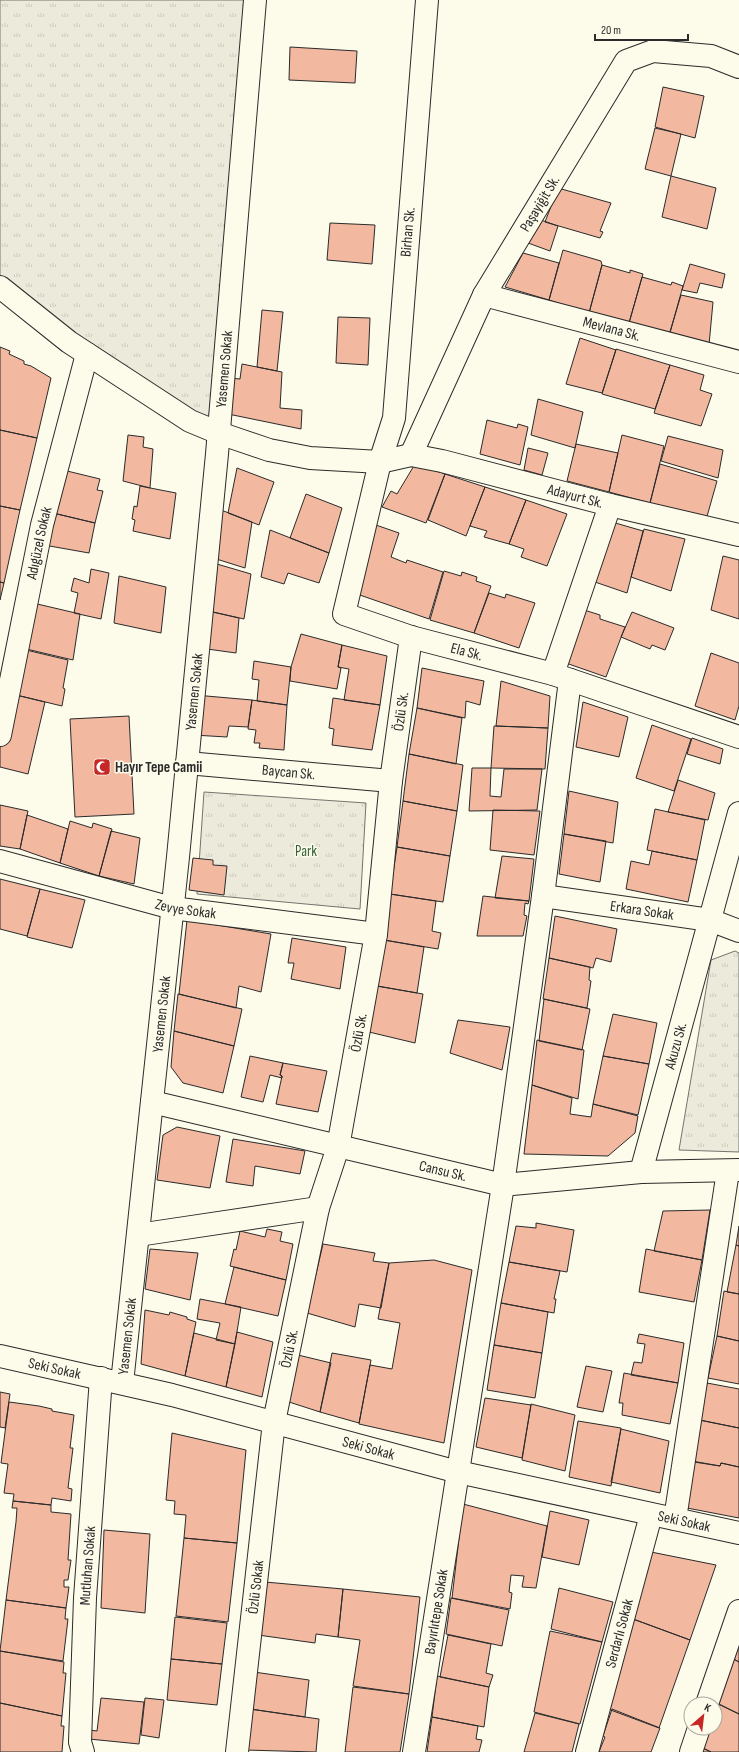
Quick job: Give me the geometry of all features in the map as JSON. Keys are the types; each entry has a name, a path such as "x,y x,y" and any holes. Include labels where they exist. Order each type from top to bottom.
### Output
{"street":[{"name":"Yasemen Sokak","path":"122,1383 187,763 219,433 255,0"},
{"name":"Birhan Sk.","path":"380,462 394,418 426,0"},
{"name":"Paşayiğit Sk.","path":"411,455 484,295 626,61 653,51 712,56 739,67"},
{"path":"0,287 69,342 87,354 190,420 219,433 269,450 310,458 380,462 411,455"},
{"name":"Mevlana Sk.","path":"484,295 739,362"},
{"name":"Adıgüzel Sokak","path":"0,735 42,525 87,354"},
{"name":"Adayurt Sk.","path":"411,455 442,460 610,505 738,530"},
{"name":"Ela Sk.","path":"380,462 344,614 411,637 561,677 739,737"},
{"name":"Bayırlıtepe Sokak","path":"414,1752 503,1185 543,896 561,677 610,505"},
{"name":"Özlü Sk.","path":"274,1422 318,1208 338,1147 376,934 391,781 411,637"},
{"name":"Baycan Sk.","path":"187,763 391,781"},
{"name":"Akuzu Sk.","path":"641,1172 739,813"},
{"name":"Zevye Sokak","path":"0,861 172,908 376,934"},
{"name":"Erkara Sokak","path":"543,896 710,920 739,931"},
{"name":"Cansu Sk.","path":"152,1102 503,1185 641,1172 734,1170"},
{"path":"675,1519 734,1170"},
{"path":"138,1235 318,1208"},
{"name":"Seki Sokak","path":"0,1356 172,1395 458,1472 739,1533"},
{"name":"Mutluhan Sokak","path":"83,1752 80,1742 85,1598 101,1378"},
{"name":"Özlü Sokak","path":"237,1752 274,1422"},
{"name":"Serdarlı Sokak","path":"587,1752 651,1515"},
{"path":"710,1696 739,1611"},
{"path":"691,1752 696,1736"}],"green space":[{"path":"0,0 255,0 219,433 0,285"},
{"name":"Park","path":"204,792 366,803 360,909 197,894"},
{"path":"735,951 739,953 739,1152 679,1150 711,960"}],"building":[{"path":"290,47 357,51 355,83 289,80"},
{"path":"663,87 704,96 695,138 655,127"},
{"path":"655,128 681,134 671,176 645,169"},
{"path":"671,176 716,188 707,229 662,217"},
{"path":"558,188 611,203 600,231 603,232 600,238 545,222"},
{"path":"538,219 558,226 550,251 528,243"},
{"path":"330,223 375,225 372,264 327,260"},
{"path":"563,250 601,261 602,265 589,313 549,300"},
{"path":"523,253 559,263 549,300 505,287"},
{"path":"690,264 725,274 722,288 700,283 697,293 682,290"},
{"path":"602,265 630,273 630,270 643,274 629,323 589,313"},
{"path":"642,277 671,285 672,282 683,286 668,340 629,323"},
{"path":"681,295 713,302 709,345 669,335"},
{"path":"262,310 283,312 277,371 257,367"},
{"path":"338,317 370,318 368,365 336,363"},
{"path":"580,338 616,350 602,393 566,384"},
{"path":"0,347 10,351 9,354 24,361 24,364 31,366 51,378 37,438 0,430"},
{"path":"616,349 670,365 655,409 602,394"},
{"path":"242,364 282,372 280,408 302,410 301,429 228,414 230,378 240,379"},
{"path":"670,365 704,375 700,390 712,394 701,426 654,413"},
{"path":"538,399 583,412 575,448 531,435"},
{"path":"487,420 517,428 518,424 528,427 520,465 480,454"},
{"path":"0,430 37,438 20,510 0,506"},
{"path":"128,435 144,437 143,447 153,449 150,488 123,481"},
{"path":"622,435 664,446 650,503 609,492"},
{"path":"668,436 723,450 718,478 661,461"},
{"path":"576,444 618,453 609,492 567,481"},
{"path":"528,448 548,453 542,475 524,470"},
{"path":"415,464 445,474 426,523 382,507 391,491 397,494"},
{"path":"660,464 717,481 706,520 650,503"},
{"path":"237,468 274,482 259,525 228,513"},
{"path":"63,470 100,479 97,490 103,491 95,523 53,513"},
{"path":"445,474 485,487 466,536 428,520"},
{"path":"140,486 176,493 170,539 133,531 135,520 132,519 134,506 137,507"},
{"path":"485,487 526,500 509,544 484,537 487,531 470,526"},
{"path":"306,494 342,508 329,553 290,538"},
{"path":"526,500 567,514 547,566 521,557 524,549 509,544"},
{"path":"0,506 20,510 4,583 0,582"},
{"path":"216,508 252,522 245,568 210,557"},
{"path":"53,513 95,523 89,553 44,545"},
{"path":"612,522 643,531 627,593 592,581"},
{"path":"373,524 399,533 391,557 406,563 407,560 443,572 429,619 354,593"},
{"path":"644,529 685,539 671,591 631,577"},
{"path":"270,530 329,553 319,583 288,573 284,584 261,577"},
{"path":"723,556 739,560 739,619 711,610"},
{"path":"210,562 251,574 244,619 204,610"},
{"path":"91,569 109,573 101,619 74,613 78,593 71,591 74,578 89,583"},
{"path":"444,571 461,576 462,572 477,577 476,581 491,586 474,633 430,620"},
{"path":"119,576 166,587 161,633 114,623"},
{"path":"0,582 4,583 0,600"},
{"path":"489,593 505,598 506,594 535,603 519,648 474,633"},
{"path":"33,603 80,614 73,660 22,648"},
{"path":"581,609 600,615 600,619 625,627 606,677 563,662"},
{"path":"204,610 239,618 236,653 200,648"},
{"path":"632,612 674,628 665,650 652,645 650,649 621,637"},
{"path":"301,634 342,645 338,667 341,668 337,689 290,681 291,667"},
{"path":"342,645 387,656 380,705 344,700 349,669 338,667"},
{"path":"22,649 68,660 63,688 65,689 62,706 12,694"},
{"path":"711,653 739,663 739,706 735,720 695,706"},
{"path":"254,661 291,667 287,705 257,701 259,680 252,679"},
{"path":"422,668 484,681 480,705 466,701 465,718 417,708"},
{"path":"501,681 550,696 548,728 496,726"},
{"path":"12,694 45,702 28,774 0,767 0,748"},
{"path":"195,695 252,700 248,727 229,726 227,737 193,735"},
{"path":"333,698 380,705 372,750 332,745 334,729 329,728"},
{"path":"252,700 287,705 284,750 259,748 260,743 254,743 256,730 248,729"},
{"path":"583,702 628,717 619,757 576,747"},
{"path":"417,708 462,718 456,764 409,754"},
{"name":"Hayır Tepe Camii","path":"129,716 134,814 75,817 70,719"},
{"path":"652,725 691,739 674,791 636,778"},
{"path":"494,726 548,728 545,769 491,768"},
{"path":"692,738 723,749 720,764 687,754"},
{"path":"409,754 463,765 457,811 403,801"},
{"path":"472,768 491,768 490,796 501,797 504,769 542,769 537,810 469,811"},
{"path":"678,780 715,793 708,820 668,812"},
{"path":"569,791 618,802 613,843 564,834"},
{"path":"403,801 457,811 450,856 397,847"},
{"path":"0,805 28,811 20,849 0,846"},
{"path":"655,809 705,820 697,860 647,850"},
{"path":"493,810 540,811 534,855 490,850"},
{"path":"27,815 68,829 60,863 20,849"},
{"path":"70,821 92,828 93,823 112,829 99,876 60,863"},
{"path":"111,831 140,838 134,884 99,876"},
{"path":"564,834 606,841 600,882 559,874"},
{"path":"397,847 450,856 443,902 390,894"},
{"path":"652,851 697,860 688,902 626,889 631,861 649,865"},
{"path":"502,856 534,859 529,901 495,898"},
{"path":"193,858 213,860 213,865 227,866 224,895 189,890"},
{"path":"0,879 40,889 27,936 0,929"},
{"path":"40,889 85,900 72,948 27,937"},
{"path":"390,894 436,901 432,931 441,933 438,949 384,940"},
{"path":"483,896 529,901 528,904 525,903 524,915 527,916 523,936 477,936"},
{"path":"555,916 617,929 611,962 596,958 593,968 549,958"},
{"path":"187,920 271,934 261,992 239,986 236,1008 179,994"},
{"path":"292,938 346,947 340,989 291,979 294,963 288,963"},
{"path":"384,940 424,947 417,993 377,986"},
{"path":"549,958 590,967 589,980 591,981 587,1008 543,999"},
{"path":"377,986 423,994 415,1043 369,1032"},
{"path":"178,994 242,1009 234,1046 174,1031"},
{"path":"544,999 590,1009 582,1050 539,1041"},
{"path":"613,1014 657,1023 649,1064 603,1056"},
{"path":"458,1020 510,1027 502,1070 450,1053"},
{"path":"174,1031 234,1046 223,1093 183,1083 171,1067"},
{"path":"537,1040 584,1050 578,1099 532,1085"},
{"path":"250,1056 283,1063 280,1075 282,1078 270,1075 263,1102 241,1097"},
{"path":"603,1056 649,1064 638,1115 593,1104"},
{"path":"283,1063 327,1071 318,1112 276,1104 282,1076 280,1075"},
{"path":"532,1085 572,1098 570,1114 591,1117 593,1104 638,1116 635,1133 608,1156 524,1154"},
{"path":"177,1127 220,1136 210,1188 157,1180 163,1135"},
{"path":"233,1139 305,1151 300,1174 255,1166 253,1186 226,1182"},
{"path":"710,1210 702,1260 654,1251 663,1211"},
{"path":"536,1223 574,1230 567,1272 509,1262 516,1226 536,1228"},
{"path":"739,1226 739,1246 736,1245"},
{"path":"267,1229 282,1232 280,1241 293,1244 286,1280 230,1266 234,1249 236,1250 240,1231 265,1237"},
{"path":"323,1244 375,1253 373,1261 389,1263 381,1308 359,1304 355,1327 307,1313"},
{"path":"736,1245 739,1246 739,1294 727,1292"},
{"path":"150,1249 198,1253 190,1300 145,1289"},
{"path":"646,1249 702,1260 694,1302 639,1292"},
{"path":"434,1260 472,1270 444,1443 359,1424 370,1365 392,1369 400,1323 378,1319 389,1263"},
{"path":"509,1262 560,1271 554,1299 556,1299 554,1313 501,1303"},
{"path":"234,1267 286,1280 278,1316 225,1304"},
{"path":"724,1291 739,1294 739,1341 717,1336"},
{"path":"200,1299 241,1307 235,1344 216,1340 220,1323 197,1319"},
{"path":"501,1303 548,1312 542,1353 494,1345"},
{"path":"145,1310 169,1315 170,1312 187,1317 187,1319 196,1322 185,1376 141,1364"},
{"path":"237,1332 273,1342 262,1397 226,1387"},
{"path":"194,1333 235,1344 226,1387 185,1376"},
{"path":"639,1334 684,1343 678,1383 631,1375 634,1362 642,1363 645,1344 637,1343"},
{"path":"717,1336 739,1341 739,1384 708,1378"},
{"path":"494,1345 542,1353 535,1398 487,1390"},
{"path":"332,1353 371,1360 359,1423 320,1412"},
{"path":"298,1355 331,1363 320,1412 289,1402"},
{"path":"586,1366 612,1371 603,1412 577,1407"},
{"path":"624,1373 678,1383 670,1424 622,1415 623,1403 619,1403"},
{"path":"707,1383 739,1389 739,1428 700,1420"},
{"path":"0,1392 10,1394 5,1428 0,1427"},
{"path":"485,1398 531,1405 522,1458 476,1447"},
{"path":"9,1402 39,1406 52,1409 52,1411 74,1415 70,1448 73,1448 68,1488 72,1489 71,1501 52,1498 51,1505 13,1501 14,1494 4,1493 8,1464 1,1463"},
{"path":"531,1404 575,1415 565,1471 522,1460"},
{"path":"699,1420 739,1428 739,1467 721,1463 720,1466 692,1461"},
{"path":"578,1421 621,1428 611,1486 569,1477"},
{"path":"621,1429 669,1441 660,1493 611,1482"},
{"path":"172,1433 246,1450 237,1543 184,1538 186,1515 174,1514 175,1501 166,1500"},
{"path":"694,1462 720,1466 721,1463 739,1467 739,1518 687,1508"},
{"path":"13,1501 51,1505 51,1512 71,1514 68,1560 71,1560 68,1580 64,1580 64,1587 69,1587 66,1608 6,1600 17,1508 12,1508"},
{"path":"463,1504 547,1526 536,1588 522,1587 524,1576 511,1575 509,1592 512,1593 510,1609 452,1598"},
{"path":"550,1511 589,1520 579,1565 542,1557"},
{"path":"104,1530 150,1534 145,1613 101,1608"},
{"path":"184,1538 237,1543 228,1622 176,1616"},
{"path":"651,1552 716,1565 690,1640 633,1619"},
{"path":"265,1582 343,1589 338,1637 316,1634 315,1643 258,1635"},
{"path":"559,1588 613,1602 602,1642 551,1629"},
{"path":"343,1589 420,1597 409,1694 353,1686 360,1640 338,1637"},
{"path":"451,1598 509,1610 502,1646 446,1634"},
{"path":"6,1600 66,1608 65,1619 68,1619 63,1661 0,1651"},
{"path":"175,1617 227,1623 222,1664 171,1659"},
{"path":"633,1619 690,1640 659,1728 608,1709"},
{"path":"550,1631 602,1642 580,1724 534,1712"},
{"path":"739,1632 739,1662 730,1657"},
{"path":"448,1635 491,1644 486,1673 493,1675 489,1687 440,1677"},
{"path":"0,1651 64,1662 63,1673 66,1673 62,1716 0,1703"},
{"path":"730,1657 739,1662 739,1714 723,1706 723,1696 715,1696"},
{"path":"171,1659 222,1664 217,1705 167,1700"},
{"path":"254,1672 309,1680 305,1717 250,1709"},
{"path":"437,1676 489,1687 484,1727 432,1717"},
{"path":"353,1687 409,1694 400,1752 345,1752"},
{"path":"101,1698 144,1702 139,1744 89,1739 89,1730 97,1731"},
{"path":"145,1698 164,1700 159,1738 141,1735"},
{"path":"0,1703 62,1716 61,1726 64,1726 62,1752 0,1752"},
{"path":"723,1706 739,1714 739,1752 711,1752 699,1746 703,1736 723,1736"},
{"path":"250,1709 319,1719 316,1752 245,1750"},
{"path":"612,1709 660,1728 651,1752 599,1752 605,1737 603,1736"},
{"path":"535,1713 579,1724 572,1752 524,1752"},
{"path":"432,1717 478,1726 476,1739 482,1740 479,1752 427,1752"},
{"path":"698,1746 711,1752 696,1752"}],"place":[{"name":"Hayır Tepe Camii","path":"102,767"}]}
